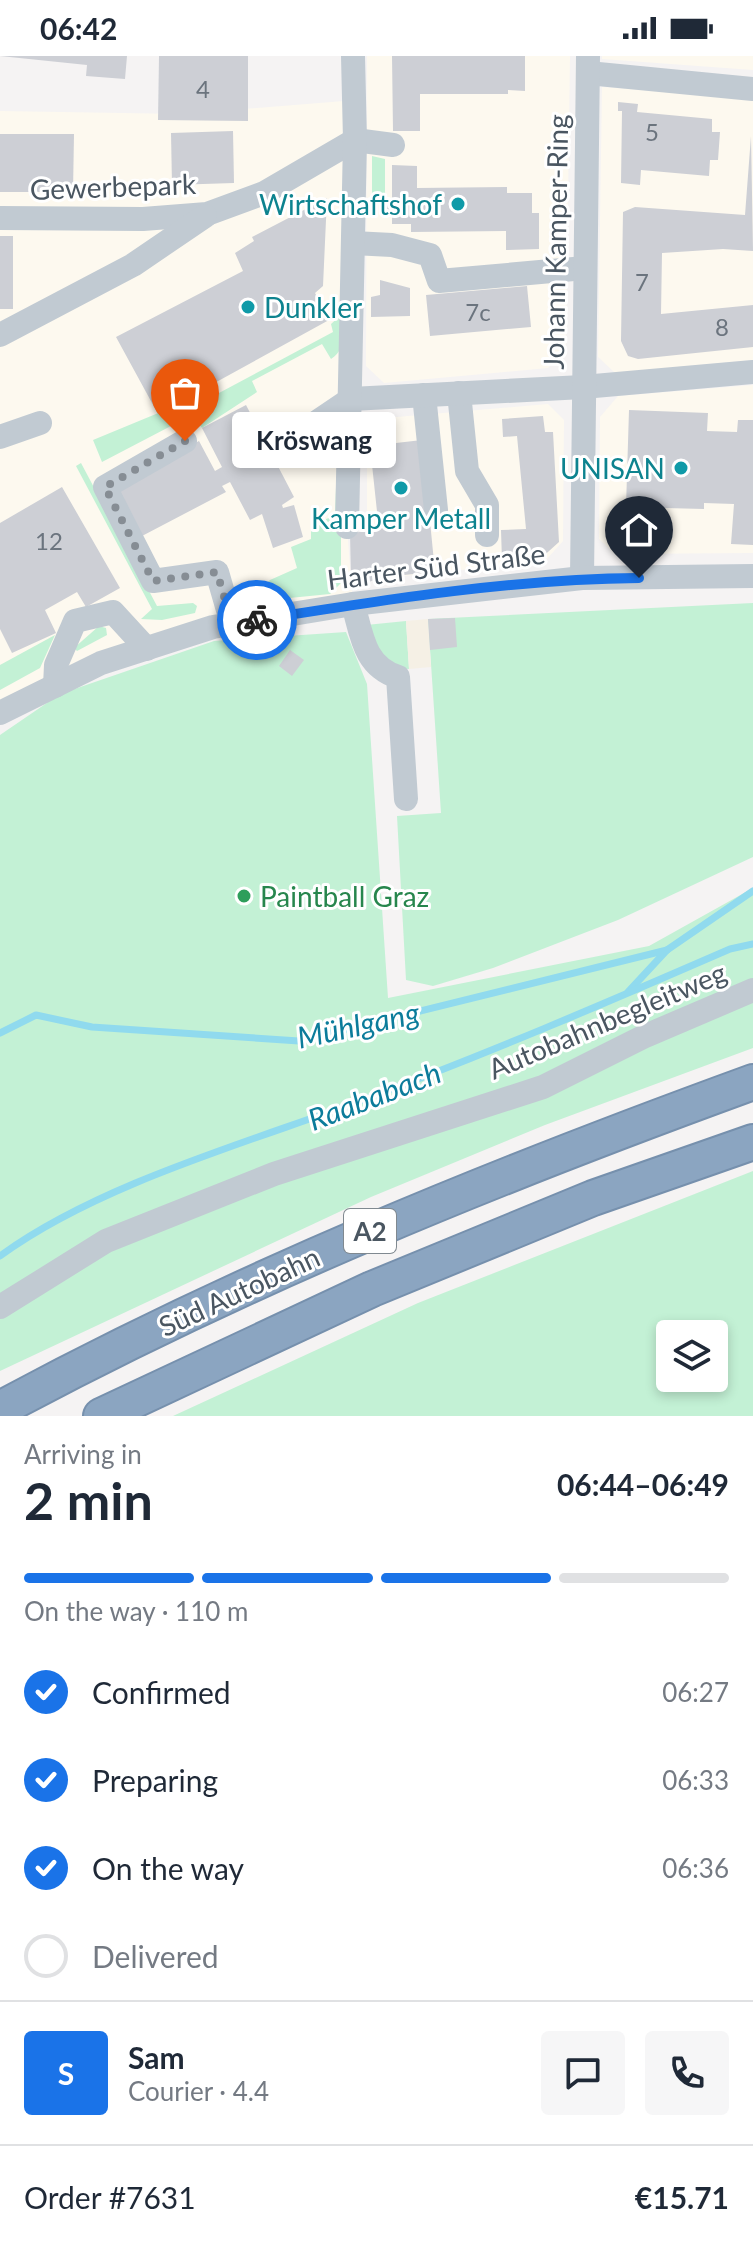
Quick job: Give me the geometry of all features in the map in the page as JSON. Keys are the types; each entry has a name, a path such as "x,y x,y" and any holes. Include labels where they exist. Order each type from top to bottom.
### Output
{"highway":[{"name":"Süd Autobahn","path":"0,1409 100,1355 353,1238 576,1147 753,1082"},
{"name":"Süd Autobahn","path":"101,1416 372,1289 593,1198 753,1142"}],"street":[{"path":"347,527 355,140 353,56"},
{"name":"Johann Kamper-Ring","path":"753,89 588,64 583,387 753,372"},
{"path":"355,140 393,145"},
{"name":"Gewerbepark","path":"0,218 143,219 207,214 264,193 355,140"},
{"path":"0,335 133,265 207,214"},
{"path":"353,243 392,245 430,255 439,281 585,268"},
{"path":"311,426 351,399 583,387 582,578"},
{"path":"459,393 467,471 487,505 487,535"},
{"path":"424,395 436,510"},
{"path":"0,437 40,423"},
{"path":"185,441 105,487 153,581 217,572 232,624"},
{"name":"Harter Süd Straße","path":"0,713 101,663 232,624 353,604 582,578 753,576"},
{"path":"353,604 368,654 381,671 398,677 406,799"},
{"path":"55,686 56,665 75,621 113,612 147,649"},
{"name":"Autobahnbegleitweg","path":"0,1307 106,1241 274,1174 543,1087 643,1037 753,990"}],"shaded area":[{"path":"367,56 570,56 566,349 548,368 384,383 366,366"},
{"path":"602,56 753,56 753,70 602,59"},
{"path":"602,87 753,98 753,360 615,373 598,357"},
{"path":"344,101 347,527 353,604 213,627 0,715 0,111 182,114"},
{"path":"753,385 753,553 615,554 599,539 600,417 618,396"},
{"path":"548,404 564,420 563,541 545,561 385,578 367,561 367,437 385,418"}],"green space":[{"path":"372,156 385,159 385,197 372,194"},
{"path":"342,314 342,345 331,359 322,344 252,381 257,392 202,428 192,415 102,462 93,440 168,409 174,417 333,332 331,324"},
{"path":"81,463 157,606 193,603 197,606 195,613 162,620 141,619 152,609 76,466"},
{"path":"336,487 341,487 341,583 330,594 259,601 258,591 270,580 297,568 291,547 311,539 311,524 335,516"},
{"path":"753,603 753,857 618,920 493,968 433,986 406,980 397,816 441,813 428,619"},
{"path":"406,621 409,669 391,665 380,656 366,625"},
{"path":"99,626 106,628 107,635 77,651 74,648"},
{"path":"346,632 367,684 388,998 649,946 753,888 753,1048 545,1125 371,1197 0,1371 0,735 60,694 214,641"},
{"path":"55,635 40,668 0,690 0,665"},
{"path":"753,1171 753,1416 173,1416 418,1303"}],"sand":[{"path":"428,619 431,667 409,669 406,621"}],"building":[{"path":"0,56 127,56 125,79 86,76 87,65"},
{"path":"159,56 248,56 248,121 158,120"},
{"name":"Wirtschaftshof","path":"392,56 525,56 525,91 508,90 508,94 420,94 420,131 393,131"},
{"path":"618,102 638,104 637,112 712,119 712,132 720,132 718,160 710,160 709,176 641,170 640,185 621,183 622,111 618,111"},
{"path":"233,131 234,183 172,185 171,133"},
{"path":"0,134 74,134 73,192 0,192"},
{"path":"751,136 753,251 723,249 662,253 661,314 753,305 753,347 638,359 628,356 621,341 623,212 635,207 745,215"},
{"name":"Wirtschaftshof","path":"392,165 417,166 417,188 507,187 507,193 532,193 532,213 539,213 539,249 506,250 506,231 411,232 411,224 392,224 392,211 384,208 385,197 392,200"},
{"name":"Dunkler","path":"327,198 323,286 315,293 329,320 158,414 116,337 243,271 235,253 254,241 252,237"},
{"path":"0,236 13,236 13,309 0,309"},
{"path":"380,280 410,288 410,316 371,317 371,297 380,295"},
{"path":"527,286 531,327 430,336 426,295"},
{"path":"246,405 294,497 282,505 283,508 294,505 303,537 273,548 262,514 250,520 230,482 222,486 226,492 142,536 116,485 199,441 215,471 222,467 202,428"},
{"name":"UNISAN","path":"629,410 708,413 707,431 737,432 738,420 753,420 753,545 731,544 734,504 704,503 704,509 626,507"},
{"path":"543,416 545,432 553,432 559,542 539,560 502,561 501,530 526,529 517,436 503,437 502,419"},
{"name":"Kamper Metall","path":"422,440 435,572 383,577 360,585 351,577 350,533 379,530 370,446"},
{"path":"62,487 120,588 86,607 77,592 45,610 56,633 12,653 0,629 0,523"},
{"path":"455,618 457,647 430,650 428,619"},
{"path":"290,650 304,660 292,676 279,666"}],"waterway":[{"path":"628,992 667,950 753,891"},
{"name":"Raababach","path":"0,1256 39,1231 126,1187 407,1083 546,1028 730,949 753,944"},
{"name":"Mühlgang","path":"0,1033 36,1015 92,1027 299,1041 667,950"}],"way so far":[{"path":"185,441 105,487 153,581 217,572 232,624 257,620"}],"place":[{"name":"Wirtschaftshof","path":"458,204"},
{"name":"Dunkler","path":"248,307"},
{"name":"Kröswang","path":"185,441"},
{"name":"UNISAN","path":"681,468"},
{"name":"Kamper Metall","path":"401,488"},
{"name":"Paintball Graz","path":"244,896"}],"route":[{"path":"257,620 353,604 582,578 639,578"}]}
